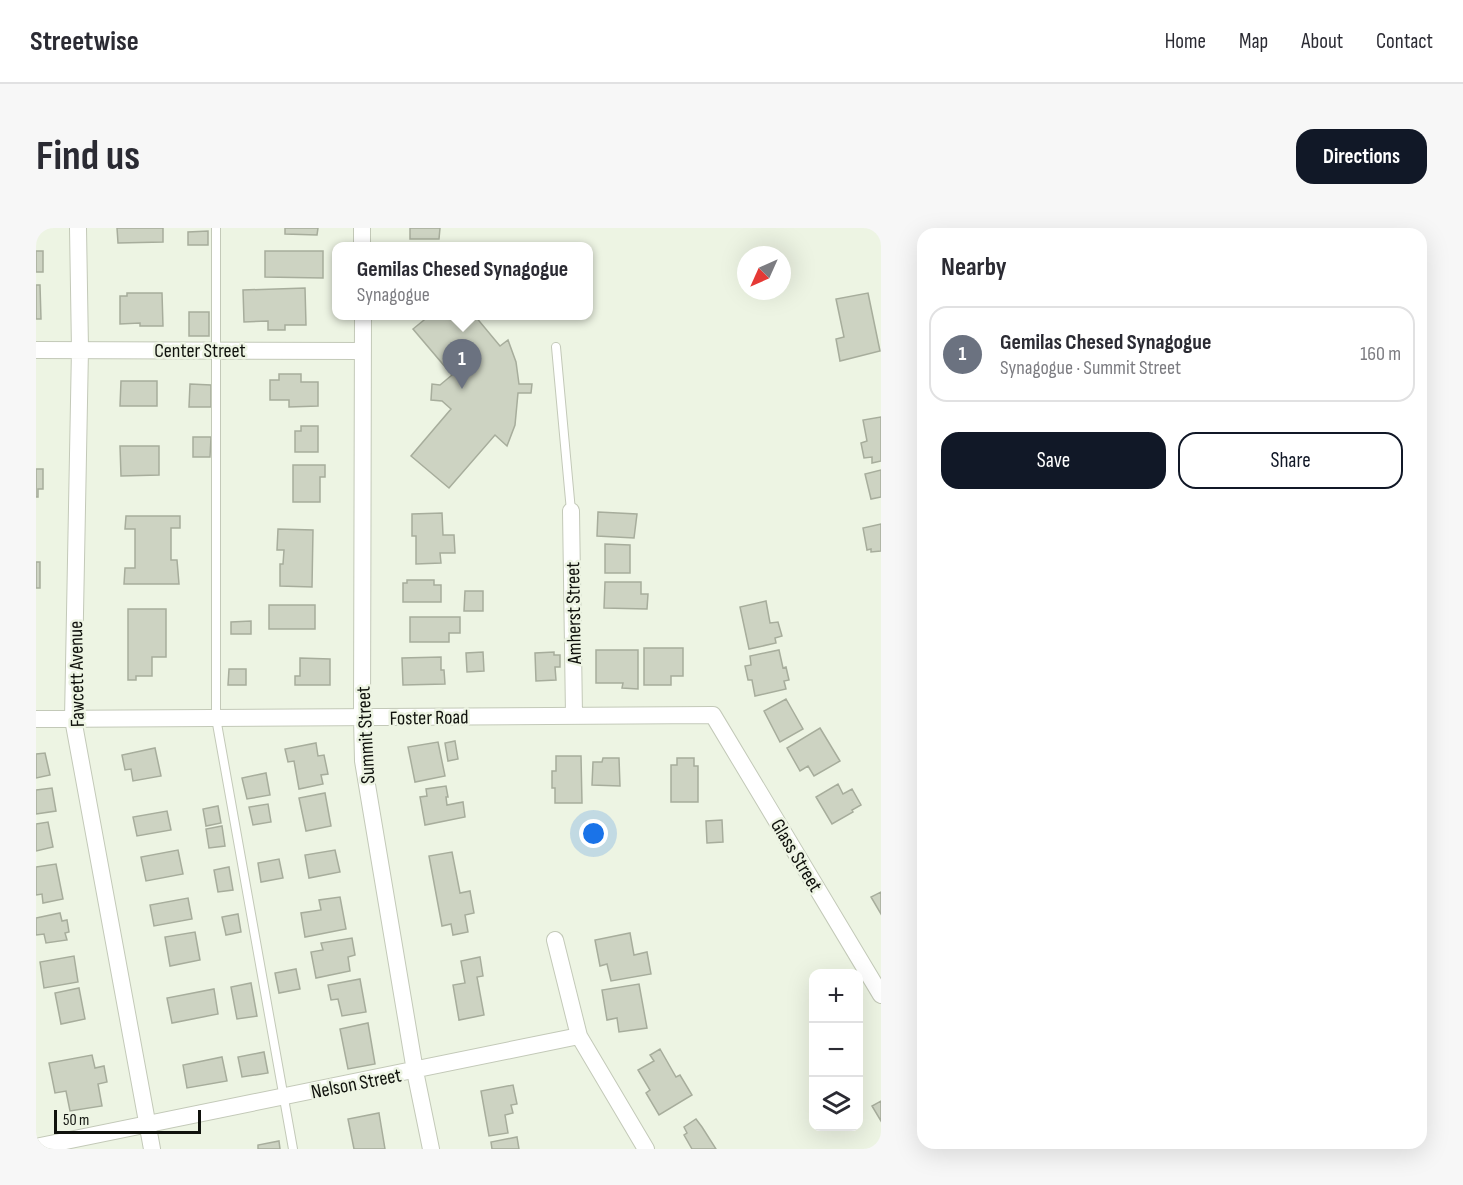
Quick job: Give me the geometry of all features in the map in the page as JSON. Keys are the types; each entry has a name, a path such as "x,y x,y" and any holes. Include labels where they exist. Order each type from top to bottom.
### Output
{"street":[{"name":"Fawcett Avenue","path":"78,228 80,349 73,719 152,1149"},
{"name":"Summit Street","path":"363,320 363,761 415,1071 431,1149"},
{"name":"Center Street","path":"36,350 363,351"},
{"name":"Amherst Street","path":"572,511 574,716"},
{"name":"Foster Road","path":"36,719 713,715"},
{"name":"Glass Street","path":"713,715 881,995"},
{"path":"555,940 579,1036 646,1149"},
{"name":"Nelson Street","path":"36,1146 579,1036"}],"lane":[{"path":"216,228 216,718 293,1149"},
{"path":"556,347 572,511"}],"building":[{"path":"117,228 163,228 163,242 118,243"},
{"path":"285,228 318,228 317,235 285,234"},
{"path":"410,228 440,228 439,239 410,239"},
{"path":"208,231 208,245 188,245 188,232"},
{"path":"36,251 43,251 43,272 36,272"},
{"path":"265,251 323,251 323,278 265,277"},
{"path":"36,285 40,285 41,319 36,319"},
{"path":"305,288 306,325 285,325 285,330 268,330 268,321 244,322 243,290"},
{"path":"127,293 162,293 163,326 140,326 140,323 120,324 120,296 127,296"},
{"path":"868,293 880,351 840,361 836,339 844,337 836,299"},
{"path":"189,312 209,312 209,336 189,336"},
{"path":"424,320 478,320 500,346 508,340 516,362 519,384 532,384 531,393 518,393 515,425 507,446 495,435 449,488 411,456 451,409 442,401 431,400 432,384 440,385 452,375 413,329"},
{"path":"279,374 301,374 301,382 318,382 318,406 289,407 289,400 270,400 270,380 279,380"},
{"path":"121,381 157,381 157,406 120,406"},
{"path":"190,384 211,385 211,407 189,407"},
{"path":"881,417 881,461 872,463 872,457 864,458 861,443 867,441 863,420"},
{"path":"301,426 318,426 318,452 295,452 295,431 301,431"},
{"path":"193,437 211,437 210,457 193,457"},
{"path":"120,446 159,446 159,475 121,476"},
{"path":"293,465 325,465 325,477 320,477 320,502 293,502"},
{"path":"36,469 43,469 43,489 38,489 38,497 36,497"},
{"path":"881,470 881,497 871,499 865,474"},
{"path":"598,512 637,514 634,538 597,536"},
{"path":"442,513 443,535 454,535 455,553 440,553 441,563 416,564 416,536 412,536 412,514"},
{"path":"126,516 180,516 180,528 171,528 171,560 177,560 179,584 124,584 125,568 135,568 135,529 125,529"},
{"path":"881,524 881,551 871,552 871,549 867,550 863,528"},
{"path":"278,529 313,530 312,587 280,586 280,564 283,564 284,550 277,550"},
{"path":"605,544 630,545 630,573 605,573"},
{"path":"36,562 40,562 40,588 36,588"},
{"path":"407,580 434,580 434,585 441,585 441,602 403,602 403,583 407,583"},
{"path":"605,582 641,582 641,594 648,594 647,609 604,608"},
{"path":"465,591 483,591 483,611 464,611"},
{"path":"766,601 770,623 778,622 782,636 775,638 776,643 749,649 740,607"},
{"path":"269,605 315,605 315,629 269,629"},
{"path":"128,609 166,609 166,657 152,657 152,676 136,676 136,680 128,680"},
{"path":"410,617 460,617 460,633 449,633 449,642 410,642"},
{"path":"251,621 251,634 231,634 231,622"},
{"path":"644,648 683,648 683,676 671,676 671,685 644,685"},
{"path":"596,650 638,650 638,689 622,688 623,683 596,683"},
{"path":"779,650 783,668 786,667 789,680 784,681 786,689 755,696 752,680 748,680 745,666 751,665 750,656"},
{"path":"483,652 484,671 467,672 466,653"},
{"path":"554,652 554,655 560,655 560,667 555,667 556,680 536,681 535,653"},
{"path":"441,657 441,670 444,670 445,684 403,685 402,658"},
{"path":"300,658 330,659 330,685 295,685 295,676 300,676"},
{"path":"229,669 246,669 246,685 228,685"},
{"path":"786,699 803,729 780,742 764,711"},
{"path":"820,728 840,761 814,776 808,766 800,771 787,748"},
{"path":"455,741 458,759 448,761 445,743"},
{"path":"438,742 445,776 415,782 408,747"},
{"path":"316,743 318,756 324,755 328,774 321,775 323,784 299,789 294,761 288,762 285,749"},
{"path":"155,748 161,776 133,781 131,769 125,770 122,755"},
{"path":"45,753 50,775 36,778 36,754"},
{"path":"556,756 581,756 582,803 555,803 552,771 556,771"},
{"path":"603,758 619,758 620,786 592,785 593,762 602,762"},
{"path":"677,758 694,758 694,766 698,766 698,802 671,802 671,765 677,765"},
{"path":"266,773 270,795 247,799 242,778"},
{"path":"838,784 843,794 852,789 861,805 832,824 816,797"},
{"path":"446,786 447,805 463,802 465,817 425,825 420,797 427,796 426,789"},
{"path":"52,788 56,811 36,814 36,790"},
{"path":"325,793 331,826 306,831 299,798"},
{"path":"268,804 271,822 253,825 249,807"},
{"path":"218,806 221,823 206,826 203,809"},
{"path":"167,811 171,830 137,836 133,817"},
{"path":"722,820 723,842 707,843 706,821"},
{"path":"48,822 53,847 36,851 36,824"},
{"path":"222,826 225,846 209,848 206,829"},
{"path":"178,850 183,874 146,881 141,857"},
{"path":"335,850 340,872 309,878 305,855"},
{"path":"452,852 460,893 470,891 474,913 465,915 468,932 453,935 451,924 442,926 429,856"},
{"path":"279,859 283,878 261,882 258,863"},
{"path":"56,864 63,899 43,903 42,894 36,895 36,867"},
{"path":"229,867 233,890 218,892 214,870"},
{"path":"881,892 881,914 871,897"},
{"path":"340,897 346,929 305,937 301,913 321,910 319,900"},
{"path":"188,898 192,919 154,926 150,905"},
{"path":"60,913 62,921 67,920 69,932 65,933 67,940 46,943 44,934 36,935 36,918"},
{"path":"238,914 241,932 226,935 222,917"},
{"path":"195,932 200,960 170,966 165,937"},
{"path":"630,933 634,955 647,952 651,974 611,981 607,964 600,966 595,940"},
{"path":"352,938 355,955 348,957 350,971 316,978 311,952 323,950 321,943"},
{"path":"74,956 78,982 44,988 40,962"},
{"path":"480,957 483,976 477,977 484,1015 459,1020 453,985 465,983 461,961"},
{"path":"296,969 300,989 279,993 275,973"},
{"path":"360,979 366,1012 342,1016 338,999 331,1000 328,985"},
{"path":"251,983 257,1016 237,1019 231,987"},
{"path":"639,984 647,1028 619,1032 617,1018 607,1020 602,990"},
{"path":"79,988 85,1019 61,1024 55,993"},
{"path":"214,989 218,1014 172,1023 167,998"},
{"path":"368,1023 375,1064 348,1069 340,1029"},
{"path":"660,1049 676,1077 680,1075 692,1095 659,1115 646,1093 650,1090 638,1070 654,1061 650,1055"},
{"path":"264,1052 268,1073 242,1077 238,1057"},
{"path":"92,1055 95,1068 104,1066 107,1082 98,1084 102,1106 70,1111 66,1091 55,1093 49,1063"},
{"path":"222,1057 227,1081 187,1088 183,1065"},
{"path":"513,1085 517,1104 511,1105 513,1113 505,1115 508,1133 489,1136 481,1091"},
{"path":"881,1101 881,1121 872,1106"},
{"path":"379,1113 385,1149 354,1149 348,1119"},
{"path":"696,1119 716,1149 692,1149 684,1135 687,1133 684,1127"},
{"path":"517,1137 519,1149 492,1149 491,1142"},
{"path":"279,1141 280,1149 258,1149 258,1145"}],"place":[{"name":"Gemilas Chesed Synagogue","path":"462,389"}]}
